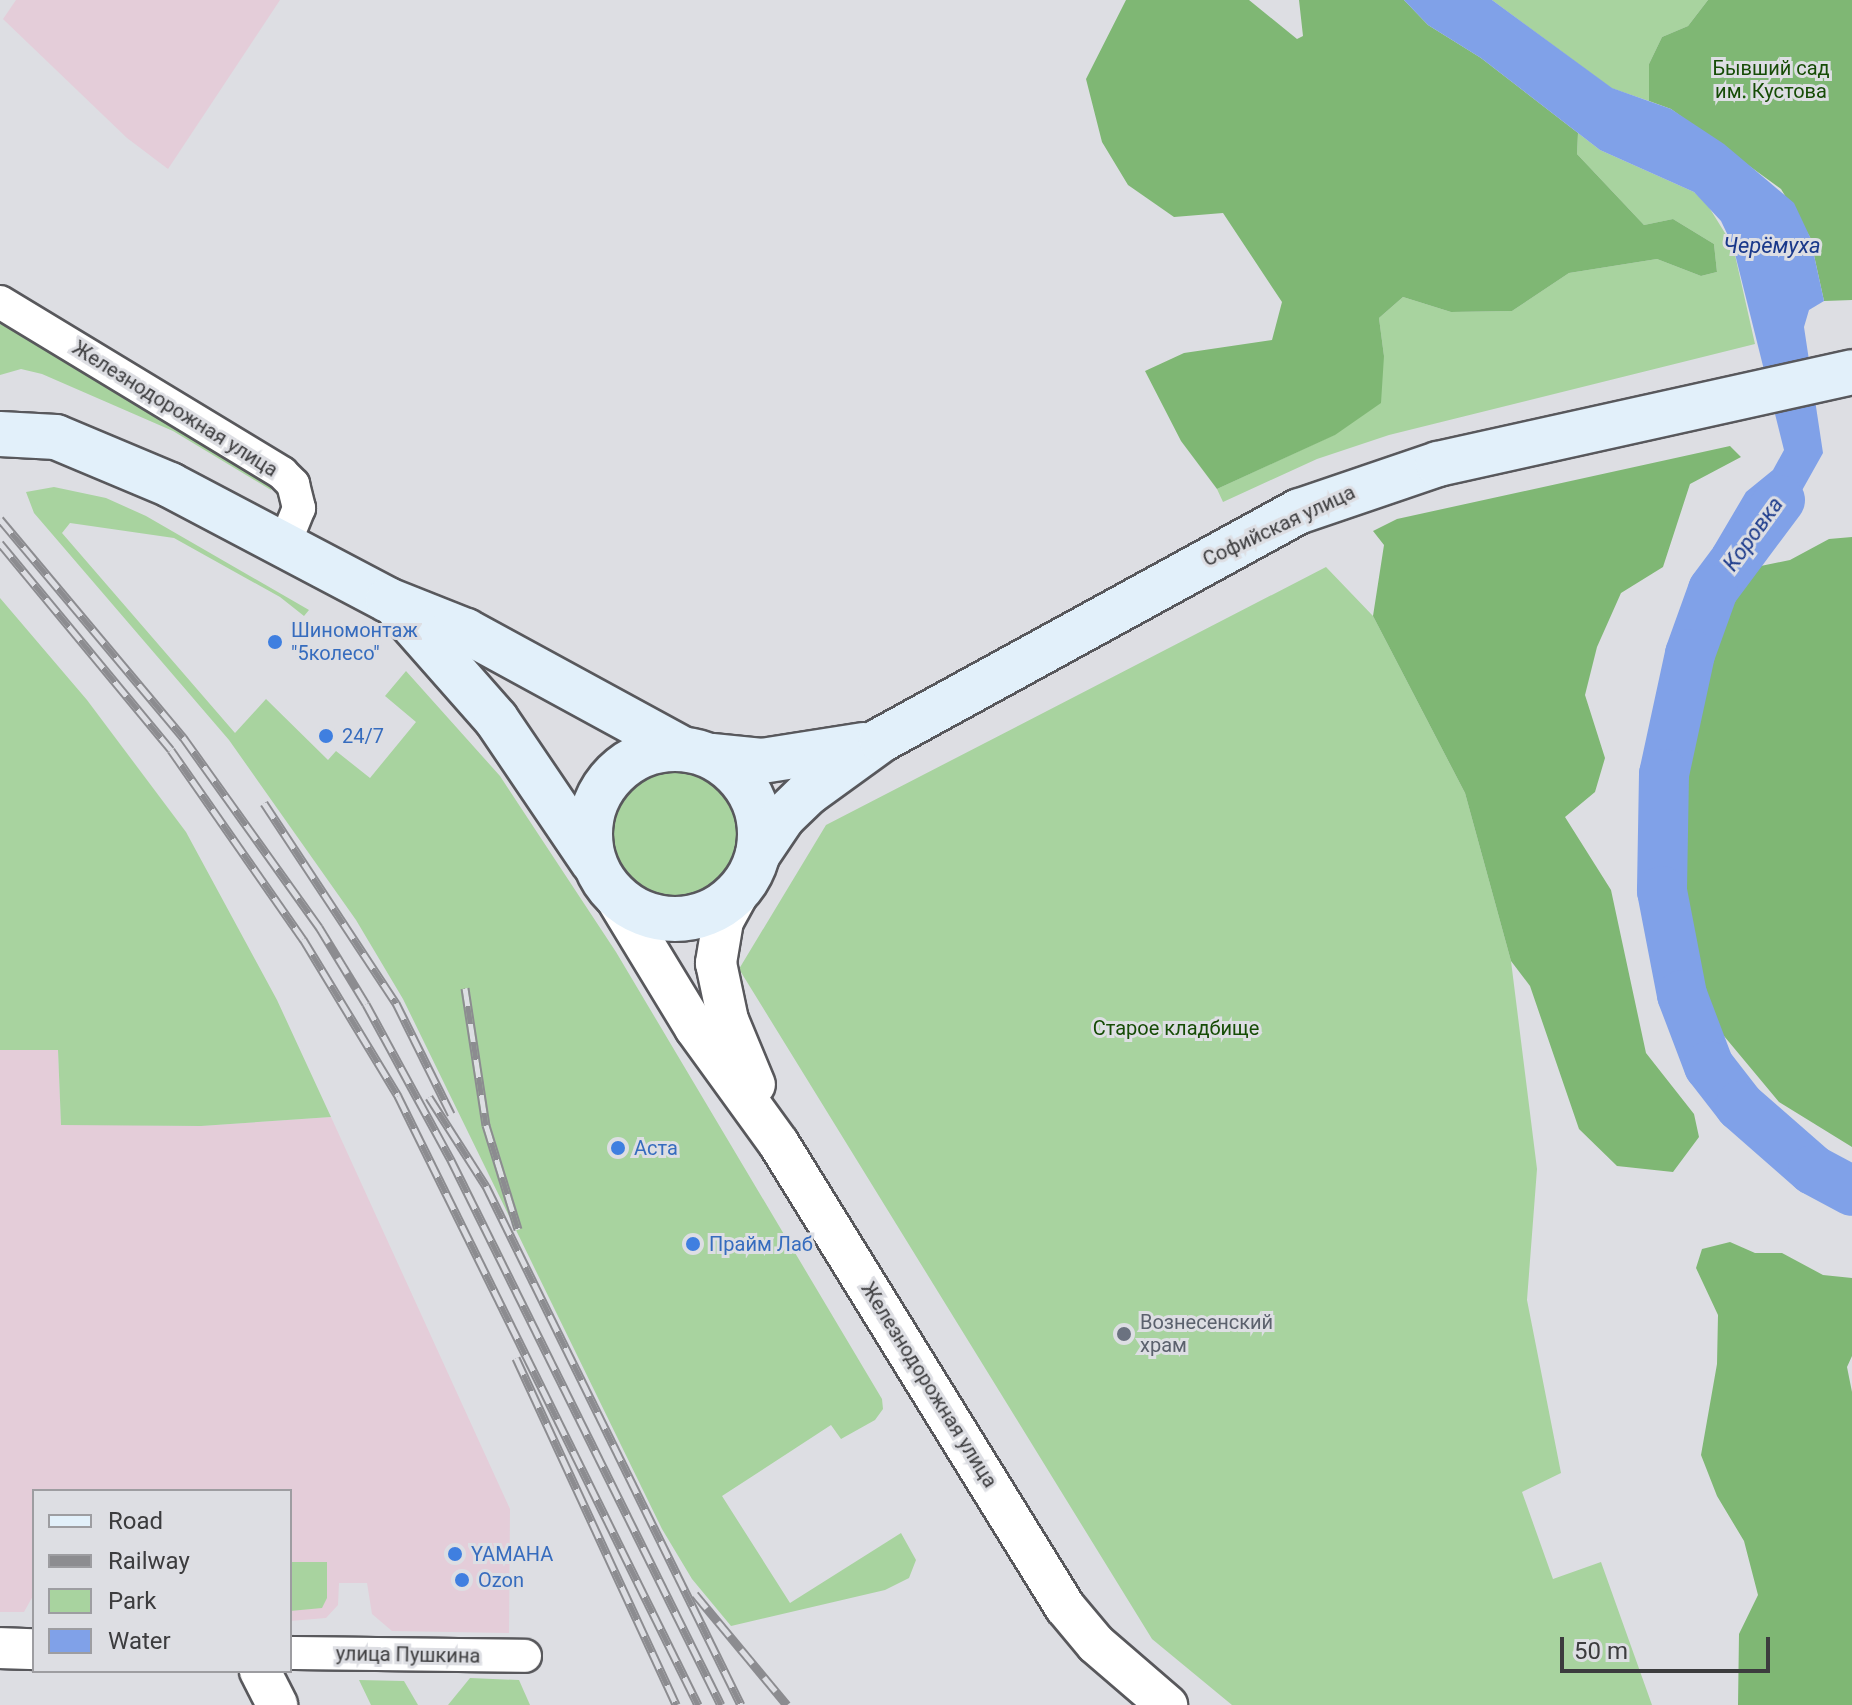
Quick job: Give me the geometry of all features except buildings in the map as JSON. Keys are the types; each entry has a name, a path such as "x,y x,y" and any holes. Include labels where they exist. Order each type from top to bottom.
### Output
{"main road":[{"name":"Софийская улица","path":"752,867 783,817 808,793 881,740 1217,553 1311,507 1438,464 1852,372"},
{"name":"Железнодорожная улица","path":"0,434 56,437 114,460 392,601 466,631 696,752"},
{"name":"Железнодорожная улица","path":"0,466 51,452 114,460"},
{"name":"Железнодорожная улица","path":"392,601 496,719 604,880"},
{"name":"Софийская улица","path":"696,752 762,761 881,740"},
{"path":"696,752 736,773 752,797 760,824 752,867 717,909 680,920 644,914 604,880 590,821 609,779 647,753 696,752"}],"street":[{"name":"Железнодорожная улица","path":"0,302 282,473 293,484 299,508 284,545"},
{"name":"Железнодорожная улица","path":"752,867 723,921 716,963 728,1020 779,1144"},
{"name":"Железнодорожная улица","path":"604,880 695,1028 779,1144 1079,1625 1167,1705"},
{"path":"0,1648 32,1649"},
{"name":"улица Пушкина","path":"292,1653 525,1656"},
{"path":"261,1673 277,1705"}],"shaded area":[{"path":"16,0 280,0 168,169 127,138 3,19"},
{"path":"0,1050 58,1050 61,1124 201,1126 331,1117 510,1509 509,1633 392,1631 372,1614 367,1583 339,1583 338,1605 326,1618 292,1621 292,1489 32,1489 32,1598 24,1612 0,1612"}],"green space":[{"path":"1126,0 1249,0 1297,39 1303,36 1299,0 1404,0 1428,25 1481,58 1578,133 1577,154 1644,225 1673,219 1714,244 1717,272 1701,276 1657,259 1569,273 1512,311 1451,312 1403,297 1379,318 1384,356 1381,403 1335,435 1217,489 1181,441 1145,371 1184,353 1272,340 1282,302 1223,213 1174,217 1128,185 1102,142 1086,79"},
{"path":"1492,0 1708,0 1688,26 1662,37 1649,64 1649,101 1611,88"},
{"name":"Бывший сад им. Кустова","path":"1708,0 1852,0 1852,300 1824,301 1810,237 1781,189 1671,109 1649,101 1649,64 1662,37 1688,26"},
{"path":"1578,133 1600,150 1694,192 1707,204 1733,246 1755,344 1389,435 1317,459 1223,502 1217,489 1334,435 1384,356 1379,318 1403,297 1451,312 1512,311 1569,273 1657,259 1701,276 1717,272 1714,244 1673,219 1644,225 1577,154"},
{"path":"0,324 30,337 273,486 271,490 173,431 42,374 21,369 0,375"},
{"path":"1730,446 1741,457 1690,484 1663,567 1621,593 1597,647 1585,695 1605,758 1595,792 1565,817 1611,890 1646,1053 1694,1114 1699,1137 1673,1172 1617,1166 1579,1129 1530,986 1511,961 1465,793 1373,616 1384,545 1373,531 1397,519"},
{"path":"54,487 106,498 146,516 309,610 304,616 280,597 174,538 70,523 62,533 235,733 266,699 328,760 336,751 370,778 416,722 385,696 406,671 500,776 616,952 882,1399 883,1409 875,1420 841,1439 831,1425 722,1496 790,1603 901,1533 916,1560 909,1578 885,1590 731,1626 692,1579 662,1529 403,999 356,920 229,740 34,513 26,492"},
{"path":"1852,537 1852,1147 1779,1102 1714,1024 1681,913 1678,834 1682,751 1714,623 1751,568 1790,560 1829,539"},
{"name":"Старое кладбище","path":"1326,567 1373,616 1465,793 1511,961 1537,1169 1527,1300 1561,1473 1522,1492 1553,1579 1601,1562 1652,1705 1232,1705 1152,1639 739,969 826,825"},
{"path":"0,598 87,700 186,832 277,1000 331,1117 201,1126 61,1125 58,1050 0,1050"},
{"path":"675,770 699,775 719,789 733,809 738,833 733,857 719,877 699,891 675,896 651,891 631,877 617,857 612,833 617,809 631,789 651,775"},
{"path":"1730,1242 1755,1253 1782,1253 1823,1275 1852,1278 1852,1356 1847,1367 1852,1392 1852,1705 1738,1705 1739,1634 1758,1595 1744,1541 1717,1496 1701,1455 1717,1364 1718,1315 1696,1268 1702,1249"},
{"path":"292,1562 327,1562 327,1598 322,1608 292,1611"},
{"path":"470,1678 519,1680 530,1705 448,1705"},
{"path":"359,1680 404,1681 418,1705 371,1705"}],"water":[{"name":"Черёмуха","path":"1404,0 1492,0 1612,88 1671,109 1724,144 1794,203 1810,237 1824,301 1809,310 1804,327 1823,453 1763,560 1713,548 1746,492 1773,470 1784,450 1733,246 1721,221 1694,192 1600,150 1481,58 1428,25"}],"waterway":[{"name":"Коровка","path":"1780,500 1713,590 1690,654 1664,774 1662,891 1682,995 1709,1066 1740,1106 1813,1170 1852,1191"}],"railway":[{"path":"0,519 183,737 319,927 366,1004 451,1160 721,1705"},
{"path":"0,543 171,750 303,939 398,1096 698,1705"},
{"path":"264,803 396,1003 451,1114"},
{"path":"465,988 486,1125 518,1229"},
{"path":"429,1097 486,1186 741,1705"},
{"path":"516,1358 676,1705"},
{"path":"695,1594 787,1705"}],"place":[{"name":"Шиномонтаж \"5колесо\"","path":"275,642"},
{"name":"24/7","path":"326,736"},
{"name":"Аста","path":"618,1148"},
{"name":"Прайм Лаб","path":"693,1244"},
{"name":"Вознесенский храм","path":"1124,1334"},
{"name":"YAMAHA","path":"455,1554"},
{"name":"Ozon","path":"462,1580"}]}
